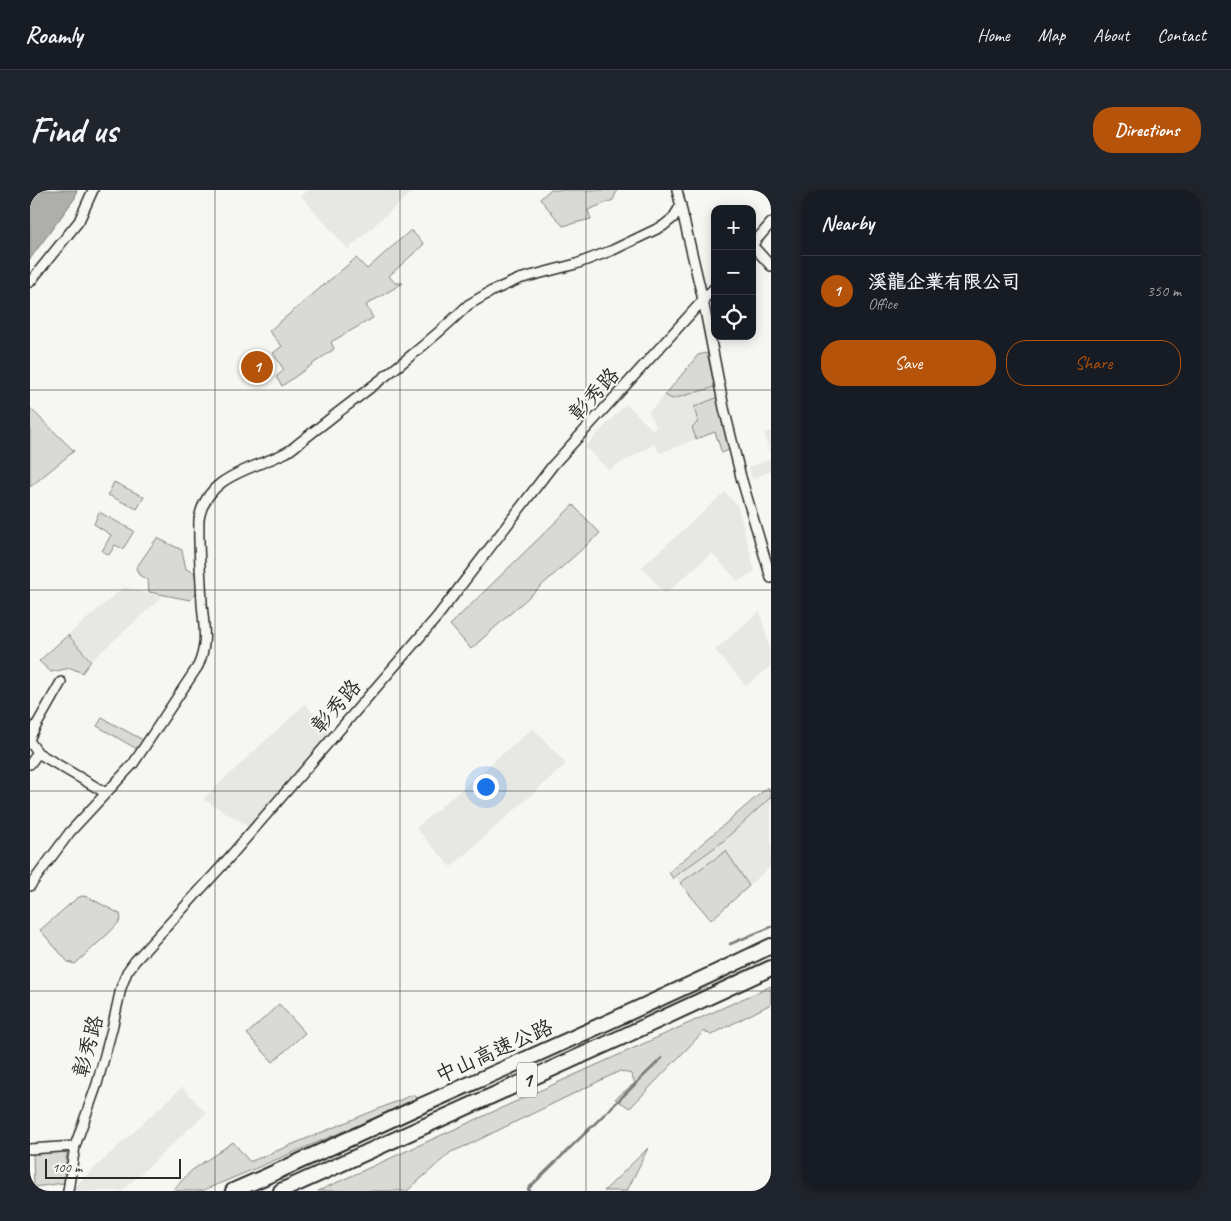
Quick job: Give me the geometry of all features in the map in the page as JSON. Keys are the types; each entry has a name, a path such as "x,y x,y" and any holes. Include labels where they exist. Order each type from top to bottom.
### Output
{"highway":[{"name":"中山高速公路","path":"233,1191 617,1018 771,946"},
{"name":"中山高速公路","path":"282,1191 771,968"}],"street":[{"path":"30,282 78,221 93,190"},
{"path":"677,190 704,300 724,408 741,476 771,578"},
{"path":"30,886 70,832 133,764 195,672 201,659 205,640 199,519 203,505 214,488 232,476 287,452 399,366 468,305 492,291 520,279 576,264 613,250 663,226 673,218 681,205"},
{"path":"756,241 771,224"},
{"path":"756,249 771,266"},
{"name":"彰秀路","path":"68,1191 75,1146 97,1084 121,988 127,972 221,867 437,617 553,466 711,292"},
{"path":"61,682 32,733 30,740 38,753 106,793"},
{"path":"30,764 38,753"},
{"path":"30,1149 75,1146"}],"shaded area":[{"path":"30,190 77,190 75,198 30,259"},
{"path":"307,190 414,190 348,249 301,196"},
{"path":"550,190 617,191 613,200 588,210 591,219 563,226 540,199"},
{"path":"411,230 424,244 389,276 395,283 403,283 366,305 373,318 331,342 334,349 282,386 276,377 284,370 273,353 282,346 269,331 356,258 367,269"},
{"path":"707,353 715,387 672,399 665,395 698,355"},
{"path":"715,387 718,397 692,427 696,439 660,453 654,444 609,470 585,447 626,404 653,430 656,427 649,412 665,395 672,399"},
{"path":"718,397 731,449 722,453 715,432 696,439 692,427 698,422 694,407"},
{"path":"30,408 74,451 30,487"},
{"path":"771,431 771,459 764,433"},
{"path":"771,459 771,471 752,479 749,467"},
{"path":"114,482 144,497 137,509 108,495"},
{"path":"725,492 738,507 755,571 738,581 712,553 665,594 642,567"},
{"path":"573,505 600,533 471,649 450,625"},
{"path":"99,512 134,531 123,549 115,545 109,555 102,551 111,535 94,524"},
{"path":"157,538 182,550 186,569 195,573 196,591 190,600 149,592 148,580 139,575 136,568"},
{"path":"124,587 162,597 91,661 68,635"},
{"path":"760,611 771,655 771,666 746,686 715,650"},
{"path":"68,635 91,661 82,673 71,668 51,672 39,661"},
{"path":"305,704 330,732 248,826 203,799"},
{"path":"102,718 143,740 137,749 97,726"},
{"path":"533,728 566,764 451,867 416,828"},
{"path":"768,787 771,797 721,843 673,879 669,872"},
{"path":"771,797 771,866 749,886 726,851 680,883 675,876 721,843"},
{"path":"726,851 749,886 711,920 680,883"},
{"path":"82,896 88,897 120,914 121,920 75,964 68,962 40,930 77,898"},
{"path":"771,986 771,1004 711,1035 704,1031 630,1108 615,1099 635,1083 631,1074 620,1071 451,1152 407,1191 318,1191"},
{"path":"279,1004 305,1033 273,1062 247,1034"},
{"path":"182,1087 206,1113 122,1191 72,1191 72,1189"},
{"path":"412,1095 420,1099 202,1191 172,1191 191,1171 233,1142 249,1161 252,1161"},
{"path":"648,1148 627,1191 604,1191"},
{"path":"67,1150 64,1183 34,1187 33,1152"}],"waterway":[{"path":"730,944 771,927"},
{"path":"530,1191 528,1189 662,1058"}],"place":[{"name":"溪龍企業有限公司","path":"257,367"}]}
